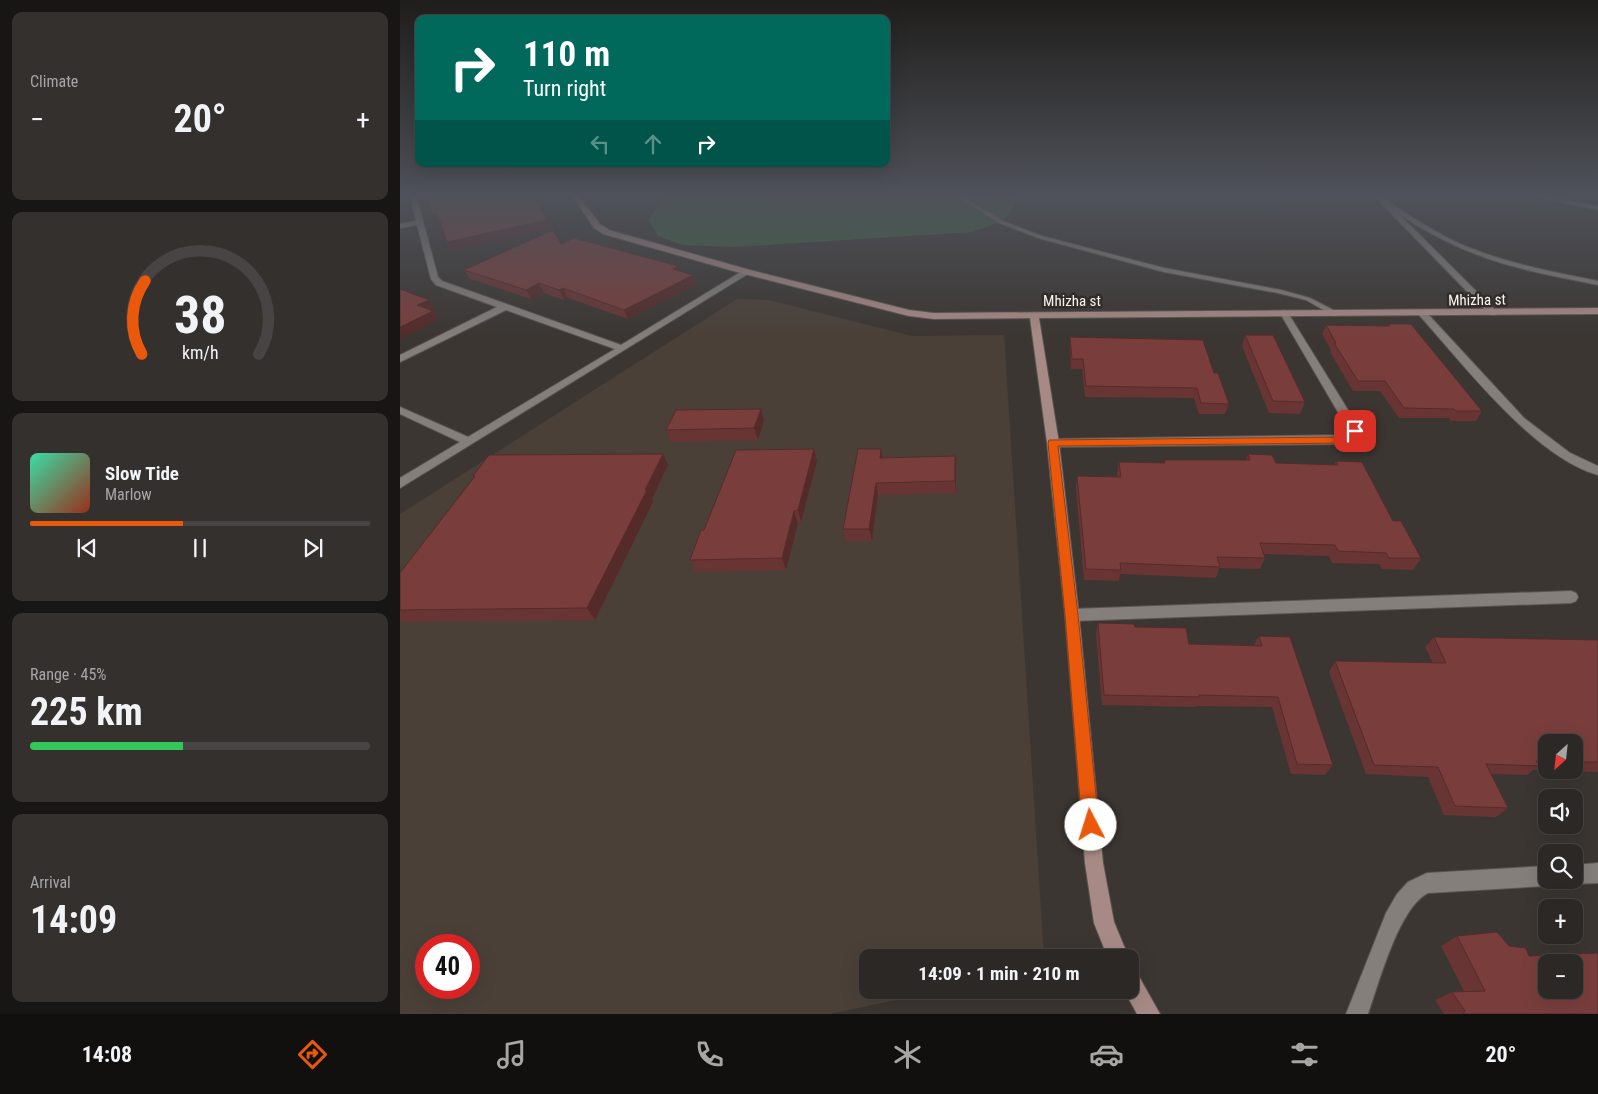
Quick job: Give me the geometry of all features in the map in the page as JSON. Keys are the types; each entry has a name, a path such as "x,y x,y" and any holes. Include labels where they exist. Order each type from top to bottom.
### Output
{"street":[{"path":"426,242 434,277 439,282 622,348"},
{"name":"Mhizha st","path":"642,242 747,272 909,313 934,316 1422,314 1598,311"},
{"path":"1423,242 1492,313"},
{"path":"400,484 747,272"},
{"path":"400,359 505,307"},
{"path":"1053,443 1346,440 1354,437 1355,431 1284,314"},
{"path":"1422,314 1520,420 1566,456 1598,471"},
{"path":"1034,315 1053,443 1072,615 1094,863 1104,923 1115,949"},
{"path":"400,410 469,442"},
{"path":"1072,615 1571,597"},
{"path":"1583,874 1598,873"},
{"path":"1357,1014 1393,920 1404,901 1415,889 1434,882 1538,876"},
{"path":"1139,996 1149,1014"}],"lane":[{"path":"1060,242 1164,270 1279,291 1308,299 1337,314"},
{"path":"1453,242 1485,256 1538,271 1598,283"}],"shaded area":[{"path":"737,299 769,300 912,336 1004,335 1043,949 859,949 859,999 902,999 829,1014 400,1014 400,514"}],"green space":[{"path":"675,242 809,242 735,247 682,245"}],"building":[{"path":"526,242 560,242 561,244 590,242 678,266 673,269 693,275 624,310 563,288 559,290 539,283 526,290 464,270"},
{"path":"400,289 429,300 417,305 433,311 400,327"},
{"path":"1388,324 1411,324 1482,411 1404,408 1385,381 1358,381 1334,343 1336,343 1326,325 1390,326"},
{"path":"1245,335 1273,335 1305,402 1273,401"},
{"path":"1070,337 1203,340 1214,373 1218,373 1229,404 1201,403 1197,388 1086,386 1083,359 1072,359"},
{"path":"761,409 754,428 666,430 676,410"},
{"path":"814,449 798,510 794,511 782,558 690,560 736,450"},
{"path":"858,449 881,449 880,458 955,456 955,481 876,483 869,529 843,529"},
{"path":"663,454 645,490 647,490 587,608 400,610 400,573 489,455"},
{"path":"1248,454 1272,455 1276,463 1338,465 1336,461 1362,462 1393,521 1401,521 1421,558 1389,558 1386,553 1338,551 1335,545 1260,543 1265,558 1217,557 1220,567 1120,563 1121,570 1086,569 1077,476 1121,477 1119,462 1165,463 1164,460 1250,460"},
{"path":"1098,623 1134,624 1135,627 1186,628 1189,644 1262,646 1259,636 1290,637 1333,765 1297,764 1278,697 1104,695"},
{"path":"1434,637 1598,640 1598,762 1583,762 1583,734 1538,734 1538,761 1536,761 1538,766 1486,764 1508,808 1455,806 1438,767 1374,765 1335,661 1446,663"},
{"path":"1497,932 1509,946 1526,948 1529,956 1538,956 1538,999 1583,999 1583,954 1575,954 1598,953 1598,1014 1463,1014 1465,1011 1452,992 1485,991 1457,936"}],"route":[{"path":"1091,825 1072,615 1053,443 1346,440 1354,437 1355,431"}]}
